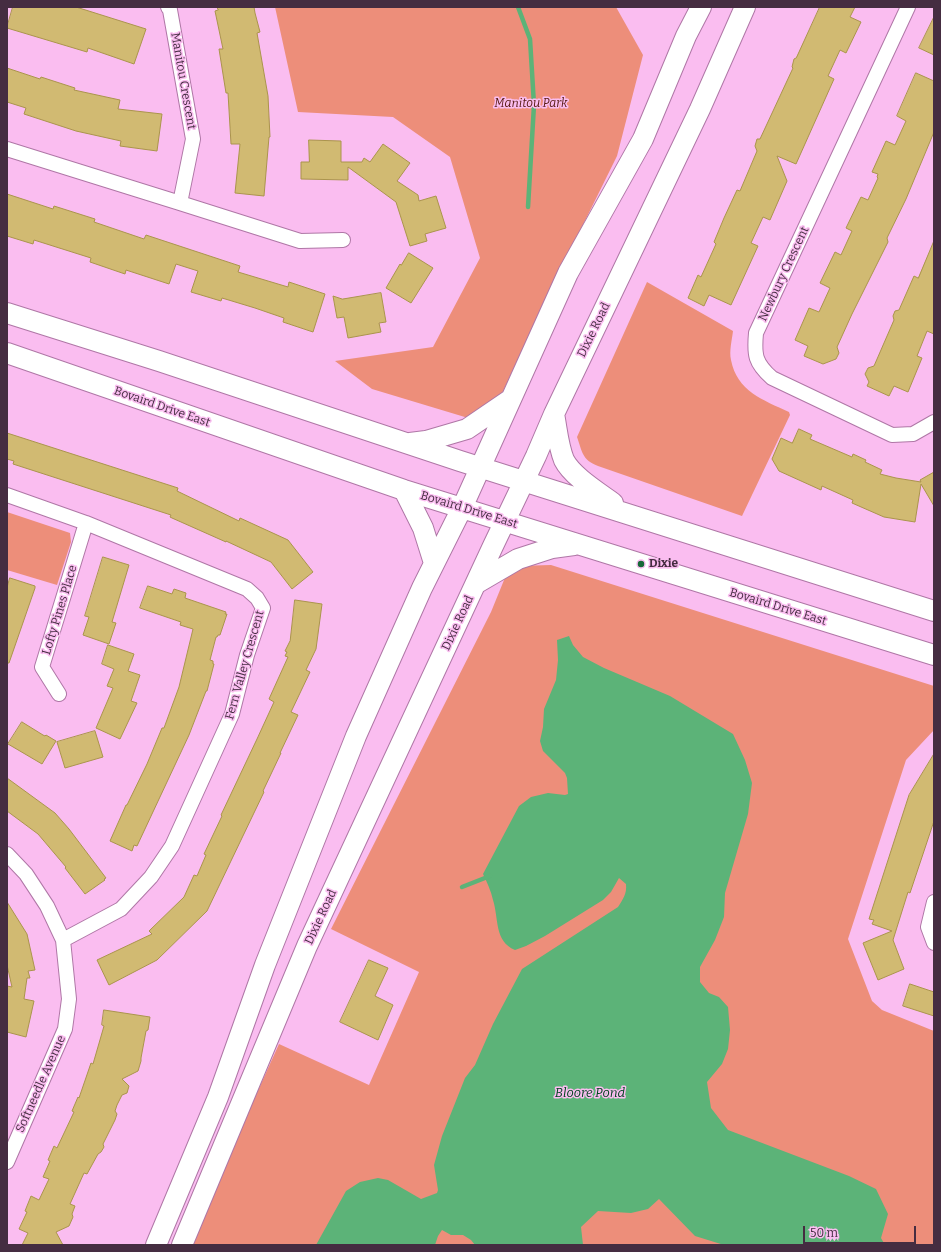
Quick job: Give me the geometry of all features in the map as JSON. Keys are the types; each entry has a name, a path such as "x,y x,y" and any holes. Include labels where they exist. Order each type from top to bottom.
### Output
{"main road":[{"path":"156,1245 218,1097 265,965 356,736 434,563 462,508 568,273 643,139 686,36 701,7"},
{"name":"Dixie Road","path":"182,1245 307,946 525,480 554,414 700,109 745,7"},
{"path":"7,313 159,361 480,467 626,512 934,611"},
{"name":"Bovaird Drive East","path":"7,353 404,490 934,655"},
{"path":"407,443 426,441 467,429 511,399"},
{"path":"554,414 560,447 565,461 579,478 626,512"},
{"path":"404,490 423,528 434,563"},
{"path":"477,583 518,559 552,548 578,544"},
{"path":"265,965 295,976"}],"street":[{"name":"Manitou Crescent","path":"168,7 170,10 193,140 180,203"},
{"name":"Newbury Crescent","path":"908,7 756,333 754,351 761,369 772,378 892,435 913,434 934,422"},
{"path":"7,149 300,241 343,240"},
{"name":"Fern Valley Crescent","path":"7,495 86,523 247,589 257,598 264,608 247,655 232,714 172,846 151,877 121,909 63,940"},
{"name":"Lofty Pines Place","path":"59,694 42,667 86,523"},
{"name":"Softneedle Avenue","path":"7,854 26,874 47,906 63,940 69,999 65,1029 7,1162"},
{"path":"934,902 928,927 934,943"}],"green space":[{"name":"Manitou Park","path":"275,7 616,7 643,55 617,156 533,326 488,424 372,389 335,361 433,347 480,258 450,157 393,117 298,112"},
{"path":"647,282 733,331 730,357 734,371 739,380 752,393 789,412 790,415 742,516 598,466 589,461 583,454 577,437"},
{"path":"7,512 70,533 71,542 57,585 7,570"},
{"path":"511,563 516,566 551,565 934,686 934,730 906,760 848,939 872,1001 882,1010 934,1031 934,1245 188,1245 279,1044 369,1085 419,972 331,929 491,612"}],"water":[{"name":"Bloore Pond","path":"569,636 573,645 583,657 604,668 670,696 733,734 745,760 752,783 748,814 725,893 724,917 715,940 700,967 700,982 709,993 719,997 728,1007 730,1030 728,1049 722,1064 707,1082 711,1108 728,1130 849,1176 876,1189 888,1214 881,1238 885,1245 724,1245 695,1236 659,1199 648,1209 631,1213 598,1211 581,1227 583,1245 475,1245 471,1240 463,1235 451,1235 442,1230 435,1245 316,1245 346,1191 360,1182 378,1178 388,1180 421,1199 437,1193 438,1190 434,1165 442,1136 465,1078 475,1065 493,1024 522,969 618,907 624,896 626,884 619,878 611,892 603,900 545,936 515,950 508,946 500,935 495,907 483,874 519,806 531,797 548,793 568,794 567,778 565,773 543,751 540,741 543,727 544,709 556,680 558,660 557,640"}],"building":[{"path":"13,7 76,7 146,29 134,64 88,48 87,52 7,28"},
{"path":"217,7 254,7 260,32 257,33 268,96 270,137 264,196 235,193 240,144 231,144 228,93 226,93 219,49 223,49 215,11 218,10"},
{"path":"820,7 855,7 850,17 861,22 846,53 840,50 828,76 834,79 796,164 777,156 787,181 770,220 763,217 751,243 758,246 731,305 709,295 704,306 688,298 698,275 701,277 716,244 714,242 724,218 737,190 740,191 757,151 755,146 757,139 760,139 793,68 794,59 796,58"},
{"path":"934,17 934,55 919,48"},
{"path":"7,68 40,79 41,77 75,88 74,90 120,100 118,109 162,114 157,151 120,146 121,141 76,131 24,114 26,108 7,102"},
{"path":"916,73 934,81 934,132 906,199 887,238 888,242 837,347 839,353 836,359 823,364 804,356 808,346 795,340 809,308 819,312 830,288 820,283 835,252 841,255 852,231 846,228 861,197 868,200 878,178 878,174 872,172 886,141 895,145 906,121 897,116"},
{"path":"309,140 341,141 341,162 362,162 364,158 370,162 383,144 410,163 397,181 418,195 419,201 436,196 446,228 425,234 427,241 410,246 396,202 348,167 348,180 301,179 301,162 309,162"},
{"path":"7,194 53,209 54,206 95,219 94,222 144,239 146,235 240,266 238,272 288,287 289,282 325,294 313,332 283,322 284,318 255,308 222,298 221,301 191,292 198,271 176,264 169,284 126,270 125,274 90,262 91,258 34,240 33,244 7,236"},
{"path":"934,241 934,334 927,331 917,356 922,358 908,392 894,386 889,396 867,386 869,382 865,374 868,368 874,366 894,320 893,316 895,311 899,310 914,276 918,278"},
{"path":"409,253 433,268 411,303 386,288 400,264 401,265"},
{"path":"381,293 386,322 379,323 381,332 348,338 344,317 337,318 333,296 342,299"},
{"path":"799,429 812,435 810,439 852,457 853,454 866,460 865,462 882,470 880,474 921,482 920,480 934,472 934,506 921,484 915,522 884,517 852,503 853,500 822,486 821,490 779,471 772,459 781,438 792,443"},
{"path":"7,433 178,488 177,491 239,521 240,518 288,540 313,572 292,589 271,562 172,518 170,517 171,515 13,464 14,461 7,459"},
{"path":"103,557 129,565 112,622 116,623 109,644 83,635 89,617 85,616"},
{"path":"10,578 35,586 35,588 9,663 7,663 7,588"},
{"path":"148,586 172,594 174,589 186,593 185,598 226,612 225,614 227,614 220,635 216,637 210,660 213,661 214,664 207,691 189,735 137,846 134,845 132,851 110,841 147,764 162,728 164,728 179,687 193,629 180,625 181,622 140,608"},
{"path":"295,600 322,604 316,649 306,670 310,672 291,712 298,715 263,791 264,792 207,911 157,960 109,985 97,960 152,934 149,931 184,897 194,875 197,876 206,855 204,854 222,816 221,815 274,702 269,699 288,657 285,656 287,652 285,651 290,641"},
{"path":"108,645 134,654 128,671 140,675 131,701 137,703 120,739 96,728 113,688 107,686 114,669 102,664"},
{"path":"22,722 56,741 42,764 8,744"},
{"path":"95,731 103,757 65,768 57,742"},
{"path":"934,754 934,821 910,893 908,892 893,940 904,969 878,980 863,943 892,931 872,924 874,920 869,919 909,795"},
{"path":"7,778 55,813 106,878 104,879 105,880 85,894 65,868 66,867 38,834 7,811"},
{"path":"7,902 27,934 35,970 28,971 30,978 27,978 24,999 34,1001 26,1037 7,1032 7,986 12,987 7,965"},
{"path":"369,960 388,968 375,996 393,1005 378,1040 340,1022"},
{"path":"910,984 934,992 934,1016 903,1006"},
{"path":"104,1010 150,1017 138,1071 122,1079 129,1086 127,1093 122,1095 117,1105 115,1111 117,1114 103,1144 104,1147 98,1154 87,1174 84,1173 70,1204 75,1206 72,1214 73,1217 69,1226 56,1232 63,1245 22,1245 28,1233 19,1229 27,1212 25,1211 31,1196 39,1200 49,1179 43,1177 50,1161 48,1160 54,1146 57,1148 74,1112 72,1111 78,1097 79,1098 91,1063 93,1064 104,1026 102,1025"}],"waterway":[{"path":"518,7 530,39 534,105 528,207"},
{"path":"462,887 490,876"}],"place":[{"name":"Dixie","path":"641,564"}]}
